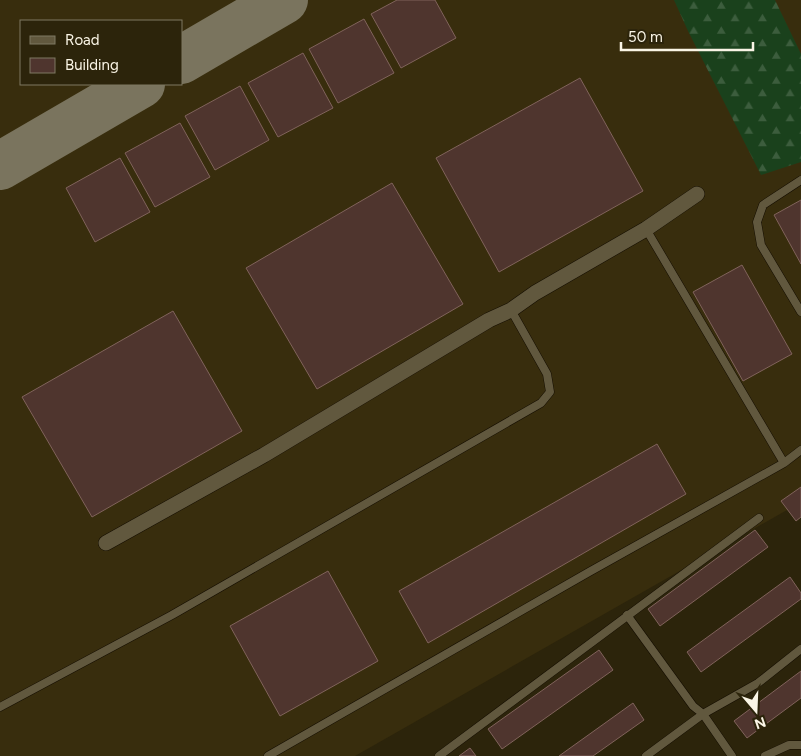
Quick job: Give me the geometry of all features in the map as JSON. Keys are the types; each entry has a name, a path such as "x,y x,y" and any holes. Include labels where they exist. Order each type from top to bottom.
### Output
{"street":[{"path":"106,543 264,455 489,320 512,310 535,293 646,229 697,194"}],"lane":[{"path":"801,180 763,205 757,222 761,245 801,312"},
{"path":"646,229 784,463"},
{"path":"0,707 172,615 541,403 550,392 547,374 512,310"},
{"path":"268,756 589,572 784,463 801,450"},
{"path":"439,756 759,518"},
{"path":"627,615 693,706 703,714 732,756"},
{"path":"646,756 703,714 758,683 801,649"},
{"path":"764,756 789,745 801,745"}],"shaded area":[{"path":"0,0 801,0 801,502 355,756 0,756"}],"green space":[{"path":"674,0 775,0 801,54 801,162 761,175"}],"building":[{"path":"397,0 435,0 456,38 401,68 371,14"},
{"path":"364,19 394,73 338,103 309,49"},
{"path":"303,53 333,108 278,137 248,83"},
{"path":"580,78 643,191 499,272 436,158"},
{"path":"240,86 269,140 215,170 185,116"},
{"path":"180,123 210,177 155,207 125,153"},
{"path":"120,158 150,212 95,242 66,188"},
{"path":"392,183 463,304 317,389 246,268"},
{"path":"801,200 801,264 774,215"},
{"path":"742,265 792,354 743,381 693,292"},
{"path":"173,311 242,431 92,517 22,397"},
{"path":"657,444 686,494 428,643 399,591"},
{"path":"801,487 801,517 796,521 781,501"},
{"path":"755,530 768,547 660,626 648,609"},
{"path":"328,571 378,661 280,716 230,626"},
{"path":"790,577 801,593 801,599 701,672 687,652"},
{"path":"599,650 613,670 502,749 488,729"},
{"path":"801,671 801,698 747,738 734,721"},
{"path":"633,703 644,720 593,756 559,756"},
{"path":"470,748 476,756 459,756"}],"taxiway":[{"path":"182,59 284,0"},
{"path":"0,166 139,85"}]}
